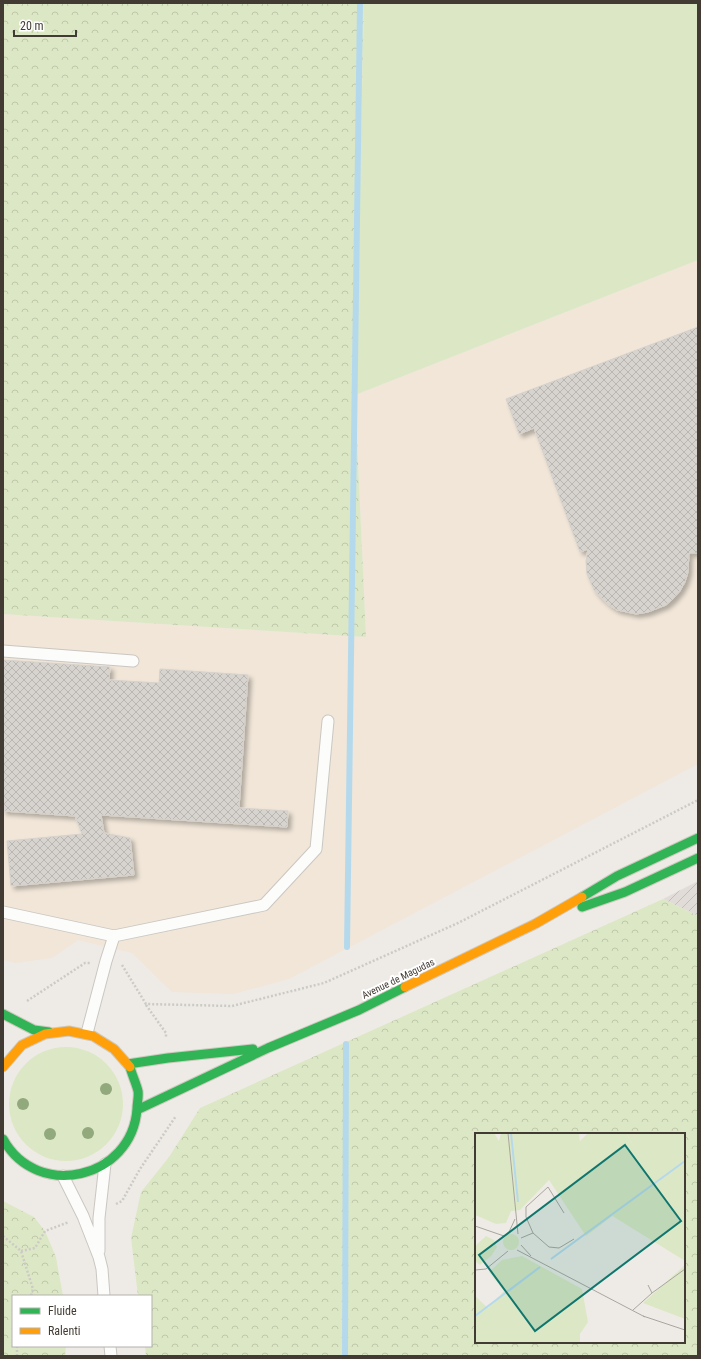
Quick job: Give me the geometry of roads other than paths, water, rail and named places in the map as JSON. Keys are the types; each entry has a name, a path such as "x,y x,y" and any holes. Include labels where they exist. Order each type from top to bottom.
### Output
{"main road":[{"name":"Avenue de Magudas","path":"139,1109 268,1048 359,1010 535,924 616,876 698,838"},
{"name":"Avenue de Magudas","path":"535,924 625,892 698,858"},
{"path":"3,1139 5,1144 22,1161 41,1172 63,1176 85,1173 105,1164 122,1150 133,1131 139,1109 137,1086 128,1064 117,1050 103,1040 87,1033 68,1030 49,1032 34,1030 4,1015"},
{"path":"3,1067 9,1057 27,1041 49,1032"},
{"name":"Avenue de Magudas","path":"128,1064 168,1058 268,1048"},
{"path":"9,1165 22,1161"}],"lane":[{"path":"3,651 133,661"},
{"path":"3,912 114,936 264,905 316,849 328,721"},
{"path":"87,1033 114,936"},
{"path":"99,1257 99,1218 105,1164"},
{"path":"63,1176 99,1257 102,1269 104,1295"}],"waterway":[{"path":"347,947 360,3"},
{"path":"345,1356 346,1044"}]}
